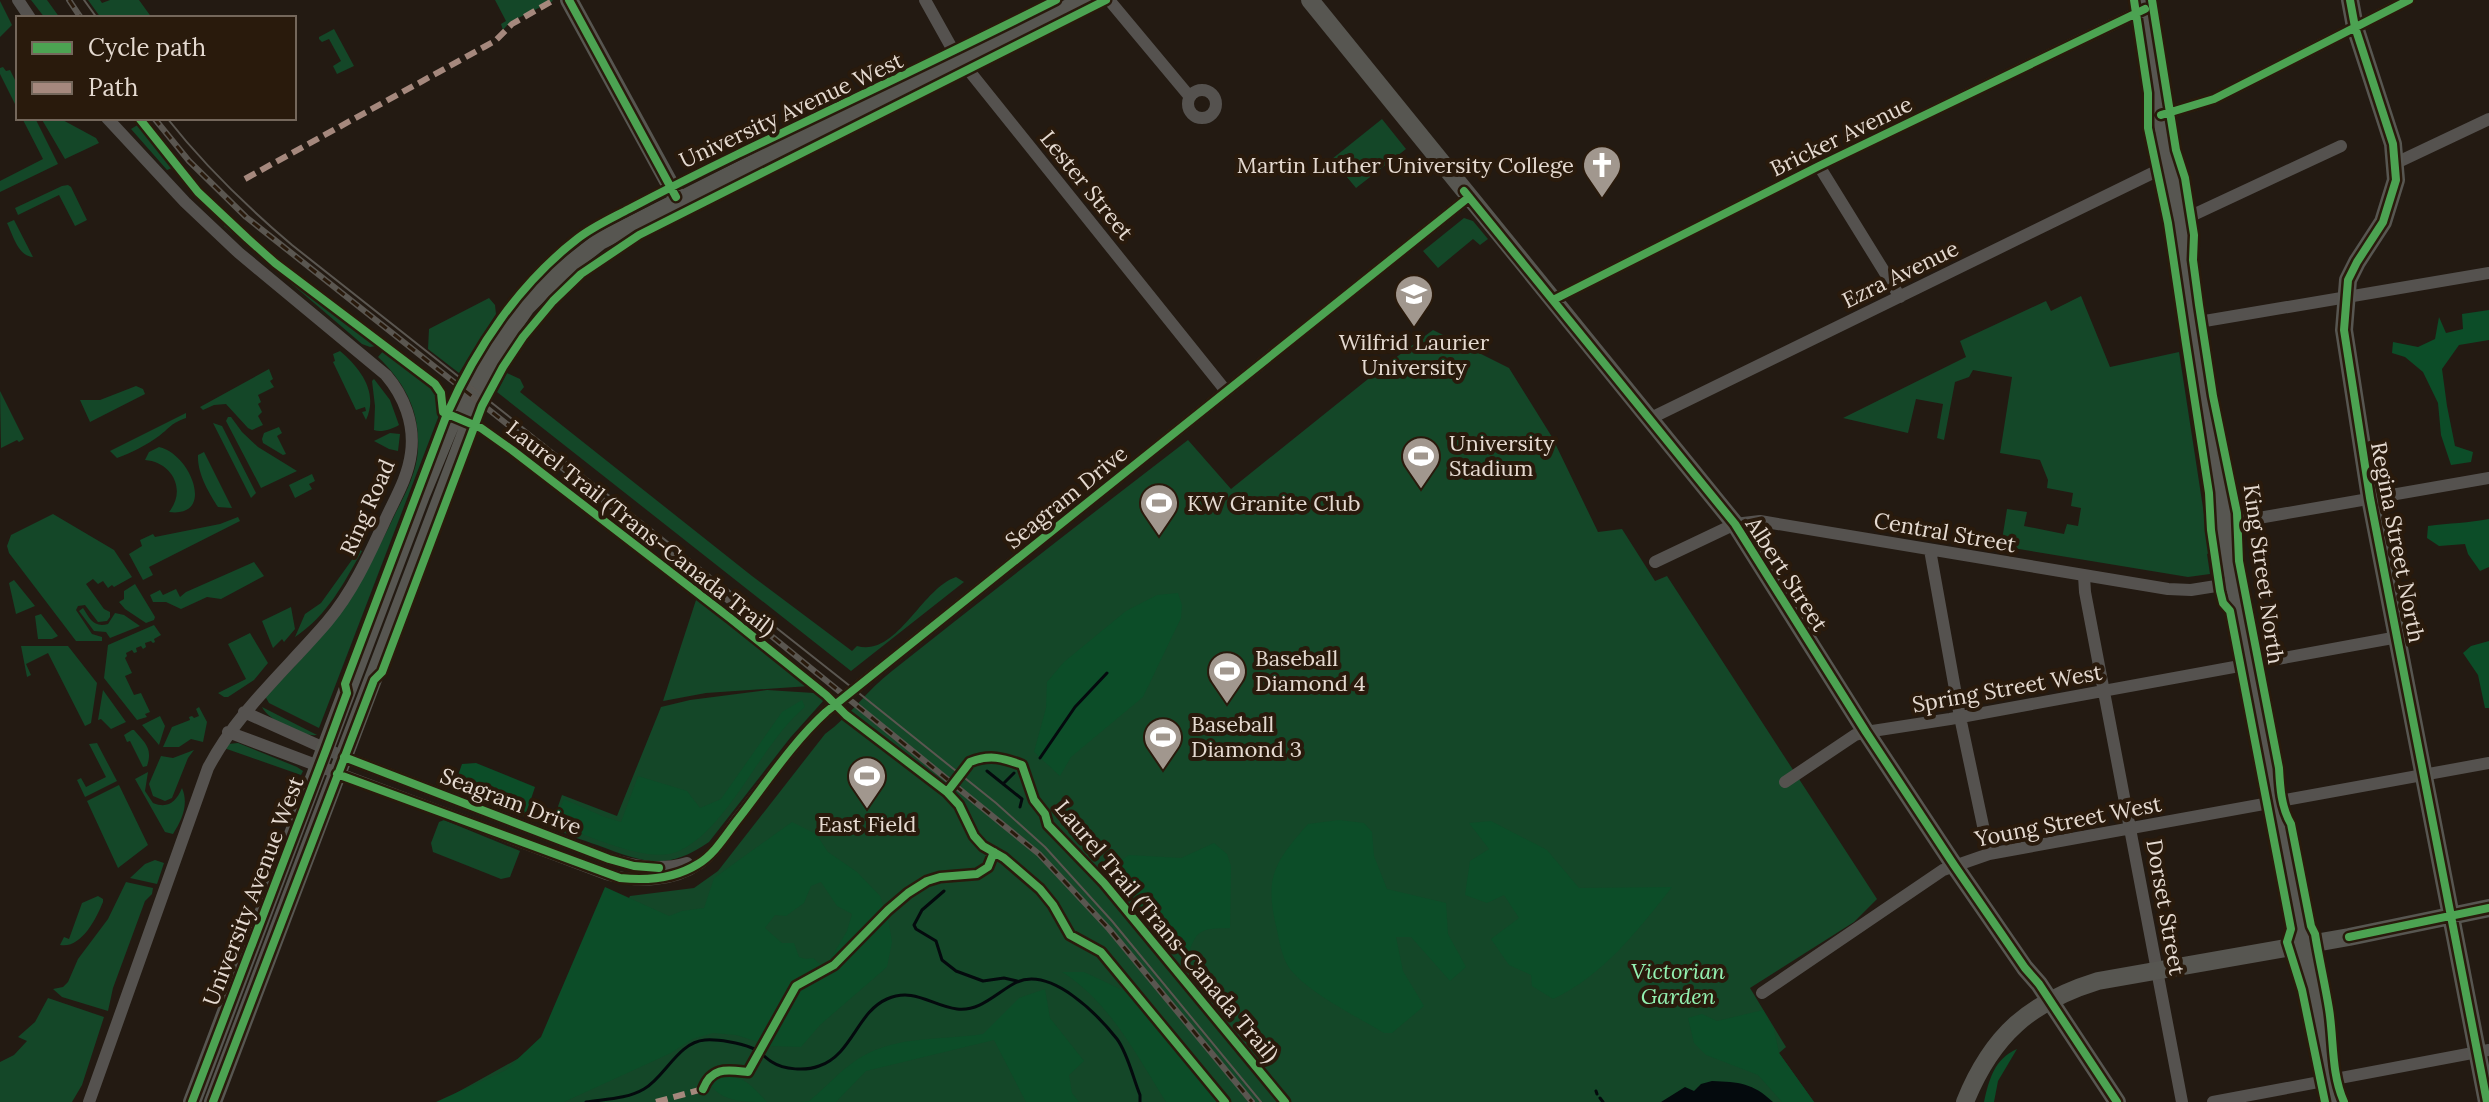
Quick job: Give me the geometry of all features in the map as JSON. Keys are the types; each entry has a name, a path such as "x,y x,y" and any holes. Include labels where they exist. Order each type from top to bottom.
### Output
{"main road":[{"path":"569,0 679,201"},
{"name":"University Avenue West","path":"213,1102 421,495 464,391 492,343 506,336 536,296 600,241 1085,0"},
{"name":"Albert Street","path":"1310,0 1735,524 1866,732 2117,1102"},
{"name":"Regina Street North","path":"2350,0 2355,27 2393,144 2396,180 2383,222 2352,271 2344,330 2370,498 2452,916 2483,1051 2487,1102"},
{"name":"King Street North","path":"2145,4 2224,524 2333,1102"},
{"name":"University Avenue West","path":"192,1102 332,762"},
{"path":"1965,1102 1976,1074 2016,1023 2048,1000 2098,981 2304,945 2489,908"},
{"path":"2016,1023 2029,991 2025,968"},
{"path":"2016,1023 2040,1018 2068,1029"}],"street":[{"name":"Lester Street","path":"925,0 961,62 1226,391"},
{"path":"1109,0 1190,97"},
{"path":"2161,115 2214,99 2409,0"},
{"name":"Bricker Avenue","path":"1553,300 2145,4"},
{"path":"2396,163 2489,119"},
{"name":"Ring Road","path":"89,1102 208,768 228,732 244,712 327,622 347,595 366,562 408,470 411,454 411,427 399,391 386,375 239,253 185,202 109,120"},
{"path":"2178,222 2341,146"},
{"name":"Ezra Avenue","path":"1649,419 2169,165"},
{"path":"1819,166 1900,297"},
{"name":"Seagram Drive","path":"332,762 620,878 670,876 701,862 826,712 1469,197"},
{"path":"2193,323 2489,273"},
{"path":"2224,524 2489,478"},
{"name":"Central Street","path":"1655,562 1735,524 1760,521 2168,589 2191,590 2235,583"},
{"path":"1930,550 1989,854"},
{"name":"Dorset Street","path":"2084,576 2182,1102"},
{"name":"Spring Street West","path":"1785,782 1855,735 1866,732 2398,637"},
{"path":"244,712 332,762"},
{"path":"228,732 332,762"},
{"name":"Young Street West","path":"1762,993 1954,865 1989,854 2489,763"},
{"path":"2213,1102 2483,1051"}],"green space":[{"path":"31,0 47,0 59,16 43,16"},
{"path":"88,0 100,0 102,3 139,0 151,16 100,16"},
{"path":"495,0 553,1 510,22 503,30 501,24 506,21"},
{"path":"0,1 12,25 0,37"},
{"path":"334,29 354,66 337,74 333,66 341,61 329,39 322,42 319,39"},
{"path":"0,68 10,70 16,82 16,106 0,74"},
{"path":"1382,119 1406,149 1356,188 1332,159"},
{"path":"23,120 36,120 58,164 0,192 0,181 43,159"},
{"path":"42,120 63,120 96,138 99,143 65,159"},
{"path":"139,124 172,160 172,168 167,170 131,129"},
{"path":"68,185 87,220 75,226 59,195 18,215 15,208"},
{"path":"1464,218 1473,221 1488,239 1480,245 1473,239 1438,268 1423,251"},
{"path":"14,220 33,257 23,253 17,244 7,223"},
{"path":"226,220 375,340 376,346 362,344 224,226"},
{"path":"2081,296 2110,367 2179,352 2210,553 2207,554 2210,574 2188,577 2001,546 2007,509 2027,512 2024,526 2064,534 2067,524 2078,526 2081,508 2071,506 2073,493 2047,488 2048,480 2040,460 2000,453 2012,377 1973,370 1969,377 1955,382 1944,440 1937,438 1943,404 1916,399 1908,433 1843,418 1966,357 1960,341 2046,301 2051,311"},
{"path":"489,298 495,305 496,314 459,373 428,349 429,329"},
{"path":"2489,310 2489,340 2459,345 2442,369 2455,446 2473,452 2471,462 2451,465 2441,435 2438,403 2423,372 2405,357 2392,353 2393,342 2418,347 2435,339 2439,317 2446,333 2463,329 2462,314"},
{"name":"Victorian Garden","path":"1433,330 1509,368 1552,437 1598,532 1622,529 1655,581 1667,576 1877,899 1854,922 1750,988 1786,1047 1779,1053 1814,1102 440,1102 557,1037 630,896 694,888 718,871 825,734 874,686 1077,526 1188,440 1231,489"},
{"path":"384,350 446,397 319,728 269,703 265,696 305,655 356,587 384,538 413,474 418,449 416,422 409,398 378,357"},
{"path":"340,351 360,373 369,390 366,420 362,412 366,411 365,407 356,410 333,362 333,354"},
{"path":"269,369 274,387 258,395 262,412 258,416 263,425 252,430 248,428 226,404 203,410 200,407"},
{"path":"507,373 520,379 524,387 520,392 852,651 857,646 871,647 884,642 943,584 956,577 964,582 851,671 497,392"},
{"path":"374,379 390,400 399,425 386,430 374,430"},
{"path":"136,386 143,389 145,394 90,422 80,400 100,400"},
{"path":"0,391 24,439 1,448"},
{"path":"186,413 186,418 139,448 117,458 110,451"},
{"path":"228,417 258,447 297,471 261,488 226,421"},
{"path":"213,423 222,426 256,493 251,498"},
{"path":"279,427 282,433 277,436 286,454 283,455 263,443 262,439 264,433"},
{"path":"390,433 400,434 398,451 374,441"},
{"path":"159,447 181,461 194,484 192,505 183,511 169,512 177,495 174,478 163,466 145,460 149,452"},
{"path":"204,452 232,508 218,507 207,489 198,462 198,455"},
{"path":"312,474 315,481 309,484 312,489 295,498 289,485"},
{"path":"53,514 114,550 132,577 108,588 103,581 98,584 93,579 86,584 104,609 110,612 110,617 107,621 98,622 85,605 78,606 76,610 92,634 102,637 102,641 76,641 9,553 7,546 11,535"},
{"path":"238,517 240,521 149,567 153,575 143,580 129,554 142,546 140,540 153,534 155,537 220,524"},
{"path":"2489,519 2489,567 2480,571 2465,544 2439,546 2427,538 2428,526"},
{"path":"359,550 362,551 334,598 317,619 295,637 305,614 321,603"},
{"path":"254,562 264,576 221,599 207,597 181,609 166,602 153,602 150,595 160,590 163,595 176,589 180,597"},
{"path":"14,580 35,606 16,614 9,583"},
{"path":"135,584 154,620 146,623 119,602 124,599 124,591"},
{"path":"1178,593 1182,605 1181,618 1143,697 1071,757 1060,776 1034,752 1046,708 1047,682 1064,662 1126,611 1157,595"},
{"path":"697,597 810,686 706,693 663,701"},
{"path":"291,607 295,629 284,642 282,639 273,648 262,621"},
{"path":"83,608 99,625 108,624 115,613 140,626 110,638 106,632 94,631 79,611"},
{"path":"41,614 58,636 38,639 35,616"},
{"path":"154,625 161,635 154,639 155,642 145,643 143,649 141,646 136,648 137,652 132,650 126,653 125,658 132,673 125,676 134,695 141,693 150,712 145,714 147,717 137,720 104,678 108,645"},
{"path":"250,633 268,663 254,680 224,697 218,693 246,679 228,644"},
{"path":"2489,641 2489,708 2485,708 2478,675 2463,653 2471,646"},
{"path":"21,646 68,646 97,683 91,723 85,726 48,653 26,664 31,675 27,677"},
{"path":"103,690 126,722 111,729 101,719 98,720"},
{"path":"767,690 814,693 824,700 790,738 709,842 680,858 654,861 628,856 556,828 554,818 562,795 617,816 661,707"},
{"path":"802,700 805,707 774,741 715,823 681,850 657,855 639,853 576,831 558,813 564,799 621,822 638,776 687,791 700,808 721,799 782,712"},
{"path":"199,707 207,722 203,742 191,739 179,747 163,747 172,727 190,720 189,717 199,716 196,709"},
{"path":"262,707 317,735 286,727"},
{"path":"160,716 165,726 159,745 142,725"},
{"path":"132,730 147,746 147,766 143,767 124,735"},
{"path":"97,743 117,781 85,797 77,780 81,778 86,787 106,777 89,744"},
{"path":"238,743 303,771 301,775 224,748 228,744"},
{"path":"194,750 172,798 165,801 153,796 149,784 161,756 173,758"},
{"path":"476,763 535,787 525,817 453,790 462,764"},
{"path":"148,772 145,791 153,803 171,803 182,788 184,812 173,834 165,832 135,779"},
{"path":"119,785 148,845 118,868 87,801"},
{"path":"444,820 520,851 510,877 501,879 433,852 431,843 439,822"},
{"path":"1339,820 1364,823 1372,832 1374,856 1387,889 1446,903 1448,934 1466,967 1450,981 1411,937 1396,937 1403,971 1424,1006 1392,1033 1384,1033 1306,985 1288,966 1280,944 1273,912 1272,883 1280,861 1308,824"},
{"path":"1491,821 1547,850 1579,888 1672,887 1604,965 1553,999 1532,986 1531,975 1509,965 1491,939 1519,918 1504,895 1487,903 1465,895 1470,861 1489,849 1469,823"},
{"path":"792,822 816,834 828,852 857,872 880,896 892,942 887,967 820,1025 801,1047 771,1046 736,1035 713,1033 693,1039 671,1053 564,1102 436,1102 506,1070 541,1037 605,887 669,916 704,908 714,878","holes":["821,882 837,906 852,914 847,931 828,963 820,964 813,958 799,957 794,943 782,943 765,928 775,915 786,916 804,903 811,886"]},
{"path":"1214,843 1227,854 1231,866 1230,928 1201,932 1187,958 1103,872 1129,855 1181,858"},
{"path":"155,860 164,863 157,884 130,878 145,864"},
{"path":"126,882 153,888 145,901 113,988 108,1011 62,997 53,989 63,987 68,982 78,959 108,919"},
{"path":"98,896 103,902 87,931 75,942 60,945 64,937 69,939 82,903"},
{"path":"1062,972 1084,972 1133,995 1220,1102 1166,1102 1108,1014 1079,984"},
{"path":"1045,989 1050,1018 1084,1061 1069,1075 1072,1093 1079,1102 1026,1102 994,1040 866,1071 836,1102 800,1102 809,1101 866,1054 915,1040 983,1034 1019,998"},
{"path":"48,998 104,1017 82,1085 72,1102 0,1102 0,1062 14,1055 27,1041 18,1037 35,1022"},
{"path":"1763,1010 1774,1029 1779,1053 1814,1102 1782,1102 1758,1075 1706,1055 1694,1043 1688,1018 1702,1014 1717,1021"},
{"path":"2017,1049 1998,1081 1994,1102 1984,1102 1998,1064"},
{"path":"715,1076 745,1081 767,1102 725,1097 709,1081"}],"shaded area":[{"path":"1712,1081 1745,1085 1773,1102 1661,1102 1685,1087 1694,1091 1701,1084"}],"waterway":[{"path":"1040,758 1075,707 1107,673"},
{"path":"987,771 1022,799 1020,807"},
{"path":"1003,784 1014,773"},
{"path":"944,891 922,910 914,925 916,929 936,941 942,960 956,971 983,981 1004,978 1017,981"},
{"path":"586,1102 623,1097 644,1089 679,1053 695,1042 735,1043 755,1049 783,1067 814,1068 839,1053 868,1013 887,999 914,996 948,1007 966,1009 982,1004 1017,982 1031,979 1059,987 1086,1006 1109,1029 1124,1052 1140,1102"},
{"path":"1600,1098 1603,1102"}],"tram line":[{"path":"84,0 96,16"},
{"path":"169,120 226,184 292,245 855,690 996,803 1045,847 1112,921 1261,1102"}],"railway":[{"path":"69,0 80,16"},
{"path":"156,120 189,161 246,217 677,559 1039,854 1109,929 1252,1102"}],"marked path":[{"path":"245,179 495,41 512,24 554,0"},
{"path":"656,1102 703,1089"}],"cycle path":[{"path":"569,0 676,197"},
{"path":"192,1102 326,750 347,693 345,684 447,414 471,365 518,297 556,257 602,223 1056,0"},
{"path":"213,1102 374,680 382,672 482,406 523,337 581,274 639,235 1106,0"},
{"path":"2134,0 2148,93 2148,128 2168,223 2209,493 2220,591 2223,603 2230,611 2291,929 2287,942 2302,990 2325,1102"},
{"path":"2152,0 2176,150 2185,178 2194,235 2193,260 2199,305 2213,396 2237,513 2239,561 2282,797 2291,824 2315,934 2329,1009 2335,1068 2344,1102"},
{"path":"2350,0 2355,27 2393,144 2396,180 2383,222 2348,280 2344,330 2370,498 2487,1102"},
{"path":"2161,115 2214,99 2409,0"},
{"path":"1553,300 1819,166 2145,9"},
{"name":"Laurel Trail (Trans-Canada Trail)","path":"141,120 198,192 247,238 275,263 435,384 441,393 443,412 481,428 512,450 730,618 826,695 846,715 947,792 959,805 974,836 1040,889 1070,935 1101,952 1225,1102"},
{"path":"1464,191 1735,524 1866,732 2117,1102"},
{"path":"337,774 620,878 660,878 689,869 715,849 791,750 826,712 1469,197"},
{"path":"344,757 609,859 634,866 659,868"},
{"name":"Laurel Trail (Trans-Canada Trail)","path":"947,792 970,762 996,758 1022,765 1034,800 1045,814 1048,825 1104,883 1285,1102"},
{"path":"703,1089 711,1076 721,1071 748,1072 796,986 834,965 908,893 940,877 977,874 988,867 994,852"},
{"path":"2349,937 2489,908"}],"place":[{"name":"Martin Luther University College","path":"1602,199"},
{"name":"Wilfrid Laurier University","path":"1414,328"},
{"name":"University Stadium","path":"1421,490"},
{"name":"KW Granite Club","path":"1159,537"},
{"name":"Baseball Diamond 4","path":"1227,705"},
{"name":"Baseball Diamond 3","path":"1163,771"},
{"name":"East Field","path":"867,810"}]}
